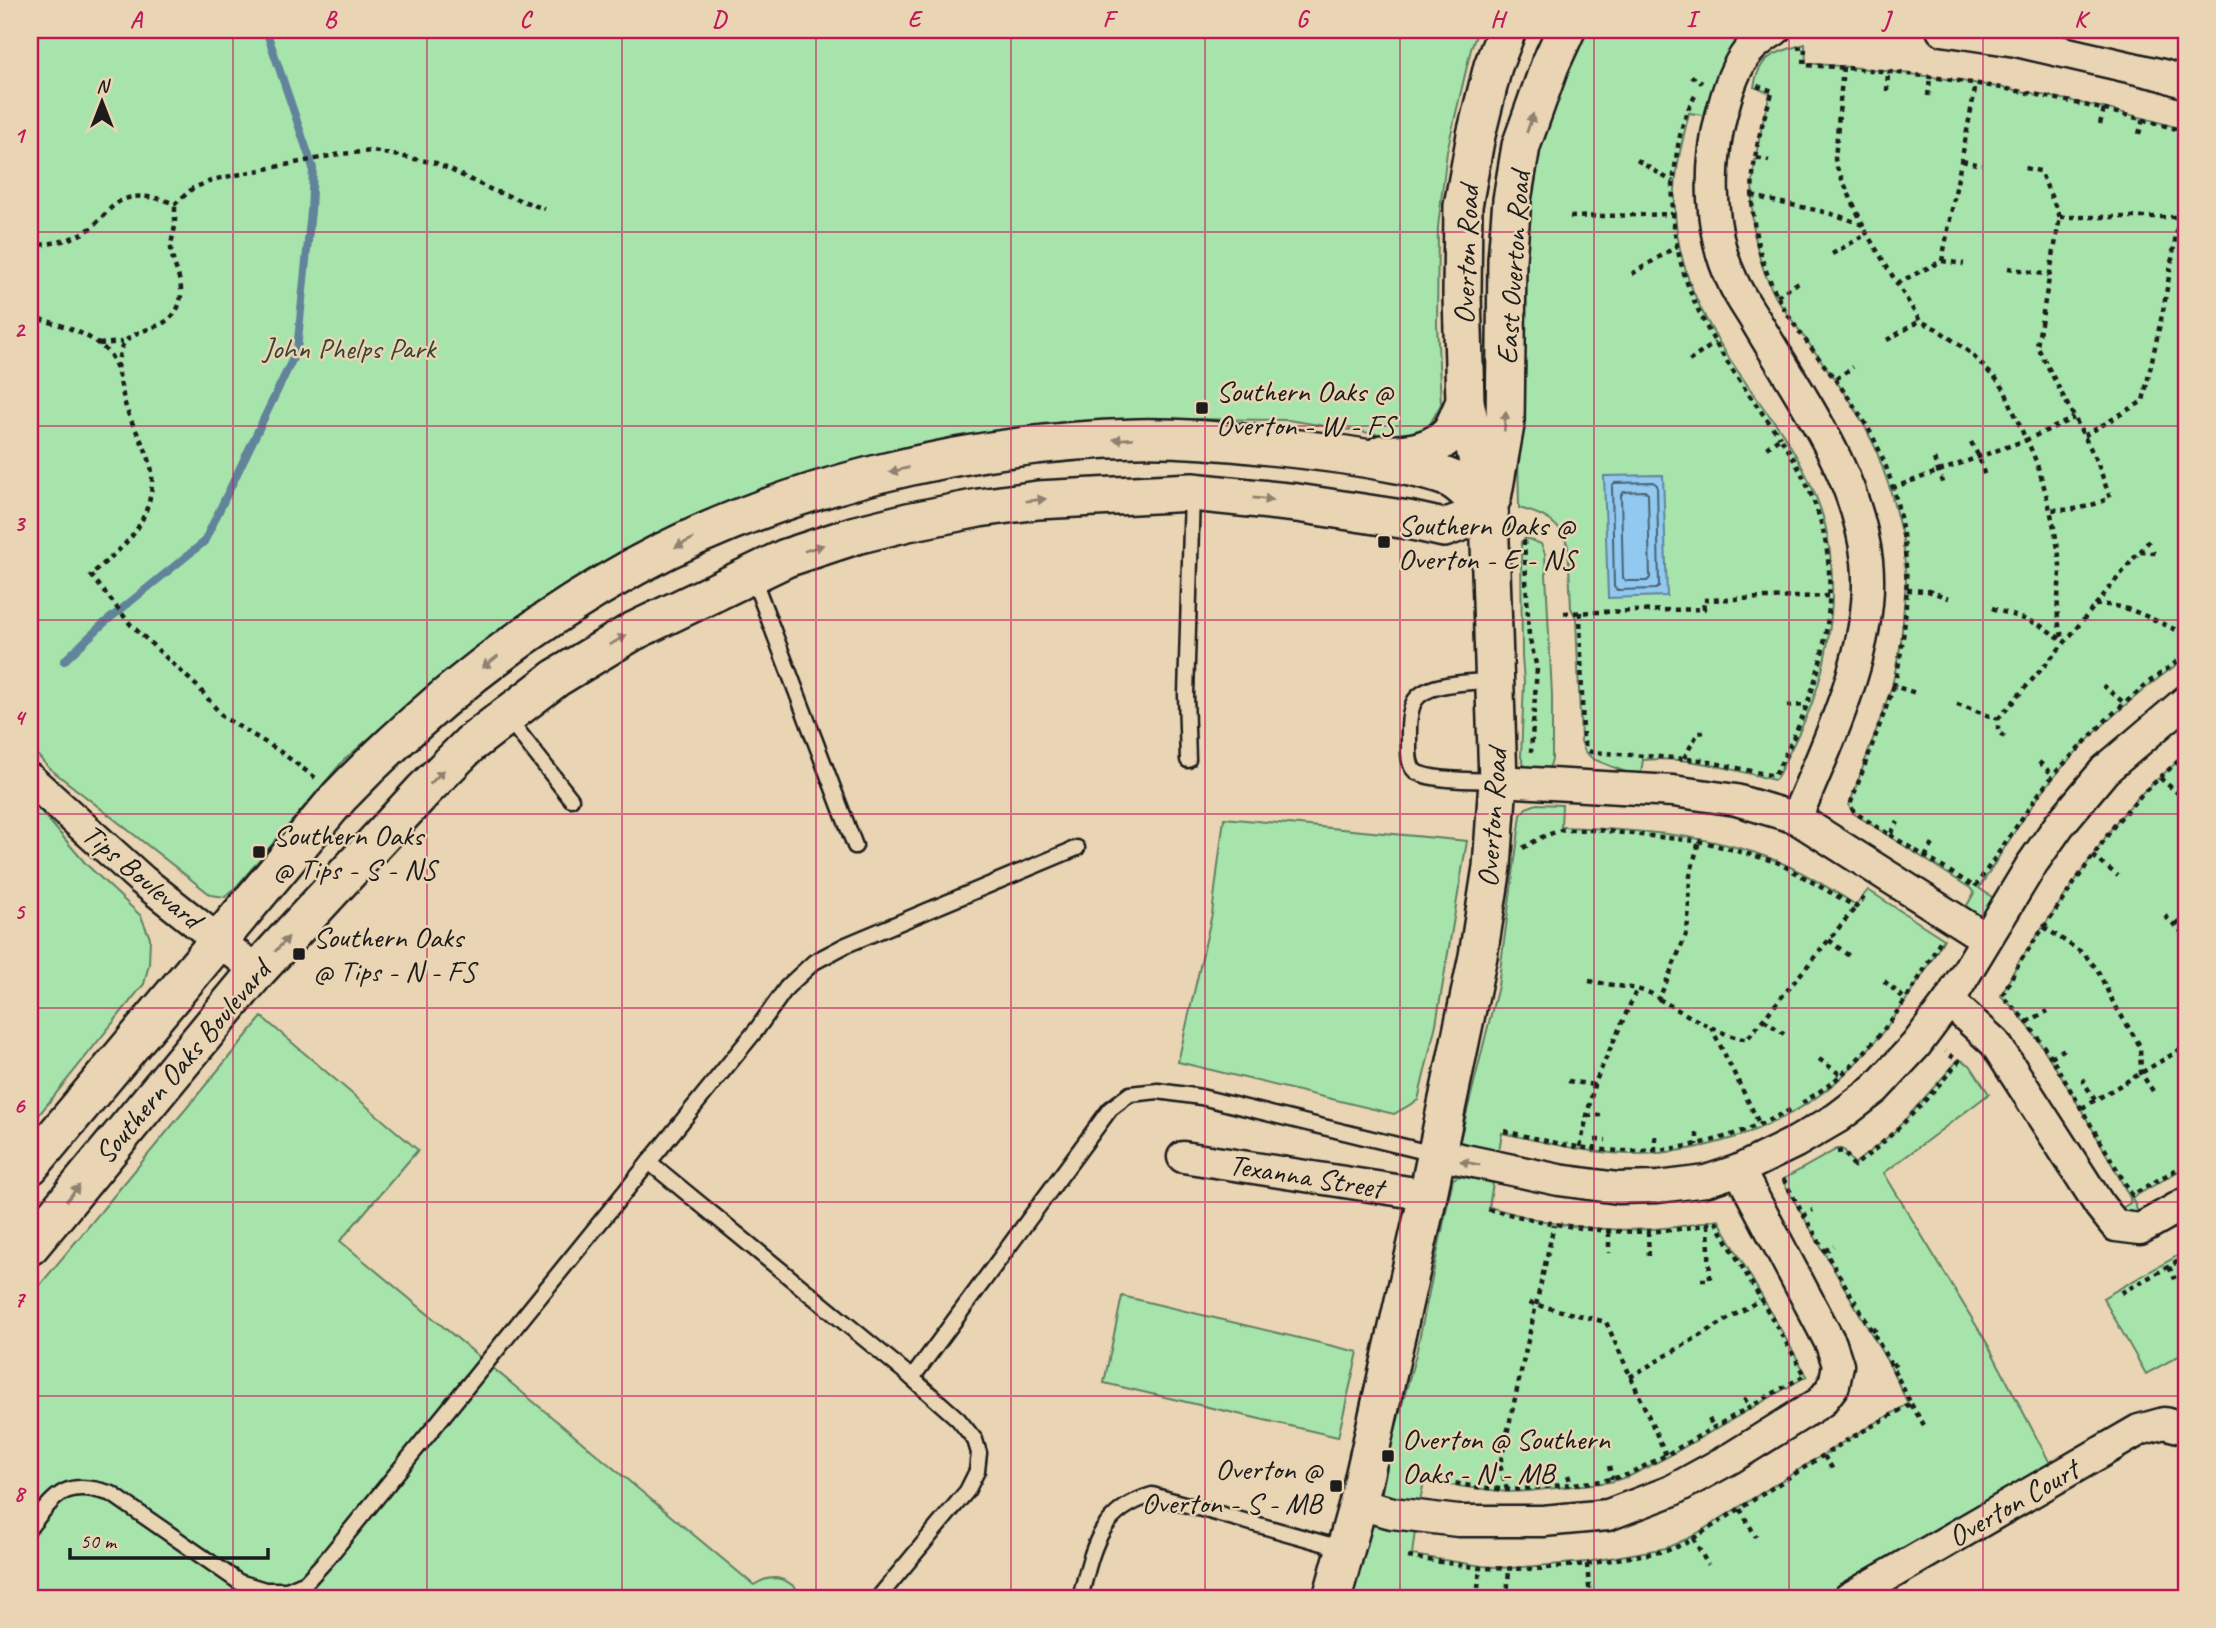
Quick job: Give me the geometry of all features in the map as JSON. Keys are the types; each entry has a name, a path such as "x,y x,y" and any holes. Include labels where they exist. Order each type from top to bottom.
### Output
{"street":[{"name":"Overton Road","path":"1332,1598 1358,1504 1429,1195 1478,956 1492,867 1498,781 1489,513 1465,402 1463,206 1476,135 1493,66 1507,30"},
{"name":"East Overton Road","path":"1489,513 1505,425 1507,260 1512,200 1521,146 1550,65 1566,30"},
{"path":"1942,30 2017,41 2164,75 2186,83"},
{"path":"1785,39 1761,40 1743,58 1727,93 1716,135 1712,182 1717,235 1732,281 1841,466 1863,537 1867,563 1867,603 1854,673 1828,745 1796,818"},
{"path":"1349,454 1402,454 1429,448 1450,433 1465,402"},
{"name":"Southern Oaks Boulevard","path":"30,1166 339,797 380,755 433,708 575,602 636,566 698,536 767,508 836,485 926,464 989,452 1076,441 1138,438 1192,439 1349,454 1415,468 1452,480 1489,513 1444,528 1297,503 1192,492 1038,500 979,508 856,535 786,558 632,632 556,678 470,744 424,790 257,971 30,1246"},
{"path":"1192,439 1192,492"},
{"path":"731,522 751,573"},
{"path":"1437,1154 1559,1180 1618,1188 1658,1187 1706,1181 1739,1170 1837,1118 1875,1089 1916,1045 1948,1001 2039,854 2105,770 2186,701"},
{"name":"Tips Boulevard","path":"30,779 142,880 257,971"},
{"path":"1498,781 1673,791 1736,800 1796,818 1985,938"},
{"path":"1948,1001 1995,1043 2100,1206 2116,1226 2140,1229 2186,1203"},
{"name":"Texanna Street","path":"1183,1157 1429,1195"},
{"path":"1358,1504 1392,1513 1458,1521 1543,1521 1608,1515 1671,1491 1731,1458 1821,1402 1834,1385 1838,1365 1831,1344 1739,1170"},
{"name":"Overton Court","path":"1849,1598 2139,1430 2164,1423 2185,1428"}],"lane":[{"path":"1188,760 1187,656 1192,492"},
{"path":"751,573 855,846"},
{"path":"1496,680 1439,686 1420,694 1411,710 1409,759 1419,774 1498,781"},
{"path":"506,716 571,799"},
{"path":"30,1528 56,1496 74,1488 95,1488 112,1494 239,1582 265,1590 287,1590 306,1582 757,1029 788,987 814,962 846,945 1077,848"},
{"path":"912,1378 1110,1109 1130,1094 1158,1091 1201,1097 1437,1154"},
{"path":"649,1162 912,1378 958,1419 975,1440 979,1453 977,1471 967,1491 878,1598"},
{"path":"1080,1598 1094,1546 1117,1511 1135,1500 1152,1495 1346,1549"}],"path":[{"path":"1785,39 1805,47 1804,65 1843,67 1976,84 2104,109 2186,132"},
{"path":"1843,67 1835,159 1837,168 1862,225 1920,321 1949,337 1990,372 2004,389 2038,463 2060,567 2057,625 2066,642"},
{"path":"1887,91 1888,72"},
{"path":"1757,76 1754,86 1773,91 1761,133 1752,195 1758,246 1766,274 1794,324 1859,411 1874,440 1892,488 1905,540 1907,590 1903,644 1894,686 1850,805 1854,812 1975,887 2053,775 2124,703 2186,655"},
{"path":"1928,96 1930,78"},
{"path":"1942,261 1976,84"},
{"path":"2100,124 2104,109"},
{"path":"2139,134 2143,119"},
{"path":"117,371 119,353 124,342 172,317 180,302 181,280 171,247 175,227 175,204 193,188 216,179 340,154 373,151 436,163 492,190 545,209"},
{"path":"1757,158 1769,161"},
{"path":"1637,160 1673,182"},
{"path":"1962,161 1982,165"},
{"path":"2025,168 2040,171 2060,217 2037,346 2097,461 2110,498 2080,509 2049,509"},
{"path":"1752,195 1774,202 1831,212 1862,225"},
{"path":"30,246 68,239 89,229 115,204 129,197 149,196 175,204"},
{"path":"1570,216 1672,214"},
{"path":"2060,217 2179,217 2164,306 2143,401 2084,436"},
{"path":"1832,254 1867,234"},
{"path":"1632,274 1677,246"},
{"path":"1897,283 1942,261 1965,264"},
{"path":"2008,268 2049,275"},
{"path":"1777,296 1799,282"},
{"path":"30,317 50,321 99,344 110,355 117,371 127,412 152,471 151,495 144,517 132,537 92,575 131,625 189,678 223,717 278,751 339,797"},
{"path":"1887,340 1920,321"},
{"path":"99,344 124,342"},
{"path":"1689,360 1715,343"},
{"path":"1836,379 1853,367"},
{"path":"1892,488 2026,440 2074,418"},
{"path":"1580,612 1583,739 1587,750 1684,758 1774,776 1806,705 1824,646 1828,624 1828,560 1819,514 1809,489 1780,436 1764,450"},
{"path":"1971,442 1979,457 1984,477"},
{"path":"1934,459 1943,485"},
{"path":"1524,540 1529,636 1536,668 1530,757"},
{"path":"2005,737 1998,731 1998,719 2149,541"},
{"path":"2139,552 2156,553"},
{"path":"1907,590 1928,591 1949,598"},
{"path":"1564,614 1704,609 1703,600 1828,596"},
{"path":"2094,605 2112,605 2127,609 2186,634"},
{"path":"1992,608 2038,624 2066,642"},
{"path":"2103,685 2124,703"},
{"path":"1894,686 1916,693"},
{"path":"1957,704 1998,719"},
{"path":"1787,706 1806,705"},
{"path":"1684,758 1695,736 1704,732"},
{"path":"2186,754 2116,823 2019,963 2002,996 2027,1022 2051,1057 2132,1195 2186,1164"},
{"path":"2039,762 2053,775"},
{"path":"2160,778 2186,800"},
{"path":"1890,835 1898,822"},
{"path":"1519,851 1542,836 1561,830 1597,830 1699,841 1777,862 1856,907"},
{"path":"1659,999 1686,935 1690,876 1699,841"},
{"path":"1925,857 1933,844"},
{"path":"2093,856 2118,876"},
{"path":"1589,981 1650,993 1711,1026 1745,1040 1868,892"},
{"path":"2165,916 2186,936"},
{"path":"2176,925 2186,916"},
{"path":"2044,927 2084,954 2097,969 2113,1002 2140,1046 2141,1073 2155,1094"},
{"path":"1504,1131 1595,1150 1637,1152 1717,1141 1760,1125 1800,1105 1841,1075 1891,1019 1928,964 1941,939"},
{"path":"1829,940 1849,956"},
{"path":"1884,981 1905,999"},
{"path":"1580,1147 1594,1085 1637,989"},
{"path":"2027,1022 2048,1011"},
{"path":"1764,1020 1784,1034"},
{"path":"1711,1026 1760,1125"},
{"path":"2082,1108 2178,1051 2186,1042"},
{"path":"2051,1057 2068,1047"},
{"path":"1829,1156 1841,1150 1854,1166 1896,1132 1959,1061 1938,1048"},
{"path":"1819,1059 1841,1075"},
{"path":"2085,1079 2082,1081 2095,1100"},
{"path":"1568,1081 1594,1085"},
{"path":"1587,1116 1601,1115"},
{"path":"1697,1133 1697,1145"},
{"path":"1655,1136 1655,1150"},
{"path":"1595,1150 1595,1140 1606,1140"},
{"path":"1796,1173 1784,1180 1924,1424"},
{"path":"1426,1478 1476,1487 1526,1490 1627,1475 1805,1375 1716,1222 1648,1231 1609,1232 1554,1225 1487,1209"},
{"path":"1803,1216 1813,1210"},
{"path":"1701,1280 1710,1280 1708,1224"},
{"path":"1507,1490 1500,1465 1554,1225"},
{"path":"1648,1231 1649,1261"},
{"path":"1609,1232 1609,1253"},
{"path":"1825,1251 1834,1246"},
{"path":"2121,1293 2186,1257"},
{"path":"2169,1267 2175,1279"},
{"path":"1630,1377 1760,1300"},
{"path":"1529,1303 1606,1322 1666,1455"},
{"path":"1872,1331 1880,1327"},
{"path":"1892,1366 1900,1361"},
{"path":"1744,1398 1750,1407"},
{"path":"1408,1557 1480,1568 1509,1569 1587,1564 1666,1550 1693,1538 1911,1404"},
{"path":"1506,1406 1512,1407"},
{"path":"1709,1419 1714,1427"},
{"path":"1824,1456 1834,1471"},
{"path":"1609,1466 1612,1479"},
{"path":"1568,1475 1571,1484"},
{"path":"1740,1509 1756,1537"},
{"path":"1693,1538 1708,1565"},
{"path":"1587,1564 1590,1598"},
{"path":"1477,1598 1480,1568"},
{"path":"1507,1598 1509,1569"}],"green space":[{"name":"John Phelps Park","path":"30,30 1478,30 1447,151 1438,227 1437,324 1441,404 1429,426 1411,437 1288,420 1063,422 969,436 873,455 760,491 633,548 545,599 447,670 343,761 237,886 225,897 211,895 49,768 30,747"},
{"path":"1574,30 1747,30 1731,52 1709,116 1689,113 1677,171 1676,222 1680,251 1689,280 1713,333 1780,429 1798,460 1816,496 1827,534 1832,577 1828,643 1818,686 1807,715 1774,780 1709,764 1659,759 1643,760 1640,778 1593,759 1585,752 1581,741 1576,618 1571,608 1568,546 1561,531 1550,520 1519,508 1514,206"},
{"path":"1805,44 1806,63 1950,79 2045,95 2186,130 2186,658 2100,727 2044,789 1979,888 1992,897 1994,904 1983,916 1977,916 1965,909 1974,893 1970,888 1853,813 1849,806 1892,686 1901,643 1906,580 1903,540 1890,489 1875,447 1851,402 1776,298 1764,272 1757,247 1752,197 1754,171 1770,93 1754,87 1756,76 1770,56"},
{"path":"1526,538 1541,544 1545,554 1552,695 1552,759 1546,770 1526,770 1521,757 1524,682 1521,542"},
{"path":"2186,754 2186,1167 2132,1198 2140,1217 2114,1213 2130,1203 2130,1198 2044,1050 2024,1021 2001,996 2018,963 2116,822 2143,792"},
{"path":"30,798 86,864 141,916 150,938 149,964 144,984 30,1126"},
{"path":"1537,804 1562,805 1561,827 1670,835 1725,844 1751,852 1797,870 1856,905 1868,890 1944,939 1902,1007 1865,1053 1829,1088 1777,1121 1719,1142 1658,1153 1596,1152 1502,1133 1498,1156 1465,1149 1459,1144 1498,986 1521,815 1526,808"},
{"path":"1224,818 1467,841 1436,1024 1418,1100 1394,1114 1178,1062 1212,914"},
{"path":"262,1017 418,1150 340,1241 754,1585 769,1579 782,1579 794,1586 804,1598 30,1598 30,1297"},
{"path":"1959,1059 1970,1065 1989,1094 1884,1173 1988,1345 2051,1465 1891,1559 1818,1598 1347,1598 1370,1526 1381,1522 1415,1530 1412,1555 1482,1566 1510,1568 1587,1562 1666,1548 1691,1537 1908,1404 1890,1366 1782,1180 1839,1148 1845,1151 1854,1164 1894,1132"},
{"path":"1459,1176 1493,1183 1489,1207 1562,1225 1646,1229 1718,1219 1807,1376 1667,1457 1630,1476 1610,1482 1507,1492 1424,1482 1419,1505 1381,1497 1392,1441 1416,1354 1453,1179"},
{"path":"2186,1251 2186,1352 2146,1374 2103,1298"},
{"path":"1122,1296 1358,1352 1338,1437 1104,1383"}],"water":[{"path":"1663,475 1667,596 1608,598 1604,476"}],"waterway":[{"path":"64,661 103,624 204,542 297,350 313,168 266,30"}],"place":[{"name":"Southern Oaks @ Overton - W - FS","path":"1202,408"},
{"name":"Southern Oaks @ Overton - E - NS","path":"1384,542"},
{"name":"Southern Oaks @ Tips - S - NS","path":"259,852"},
{"name":"Southern Oaks @ Tips - N - FS","path":"299,954"},
{"name":"Overton @ Southern Oaks - N - MB","path":"1388,1456"},
{"name":"Overton @ Overton - S - MB","path":"1336,1486"}]}
